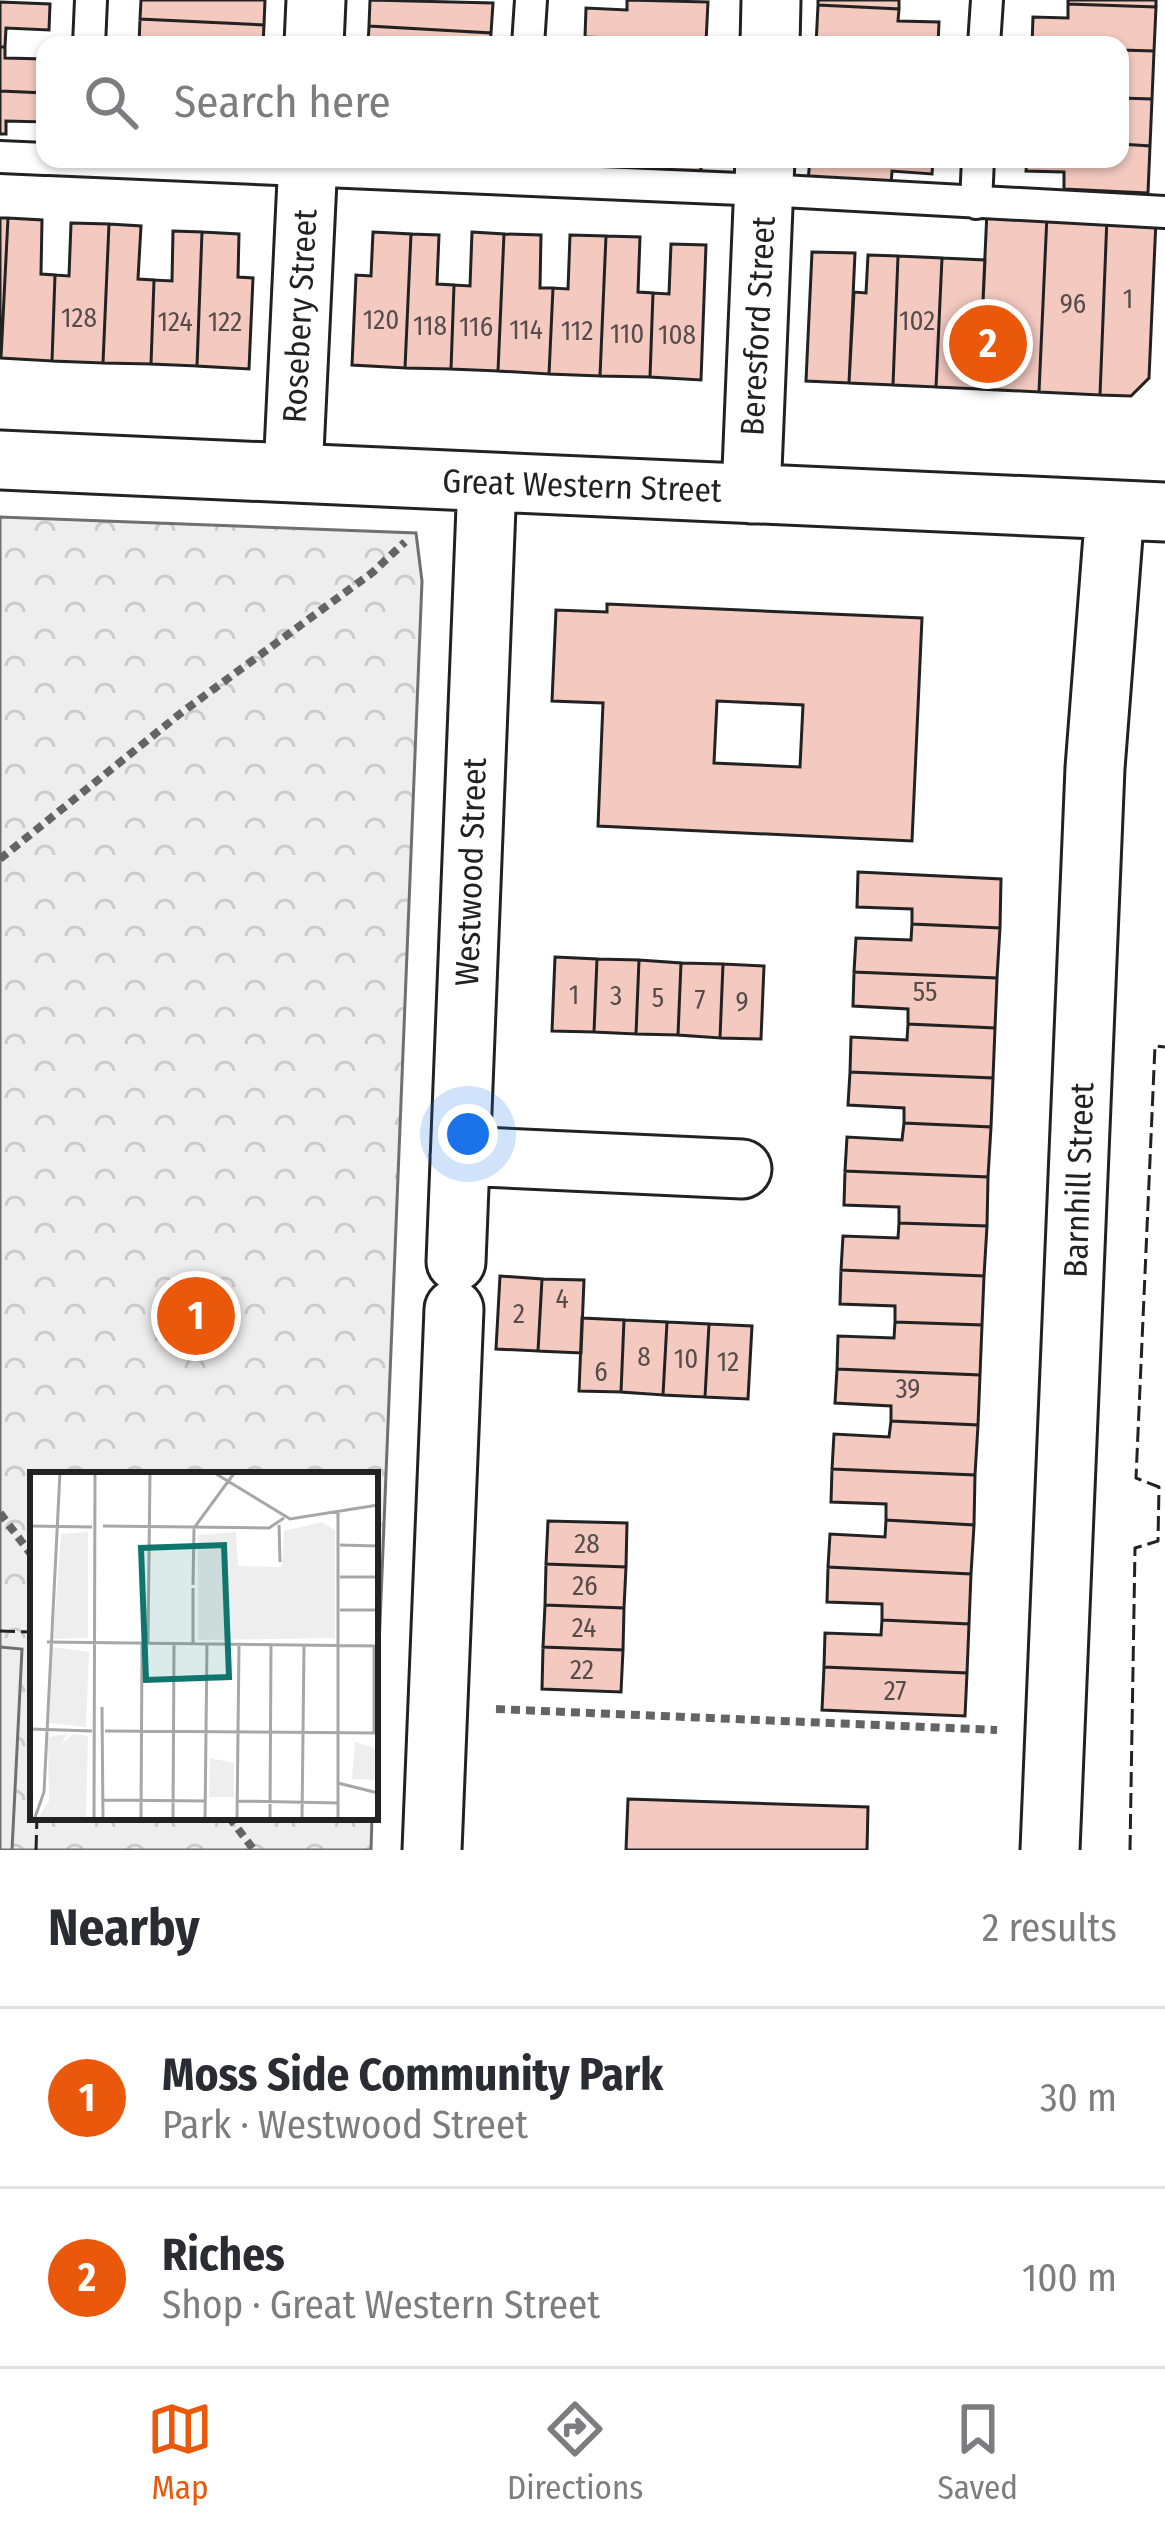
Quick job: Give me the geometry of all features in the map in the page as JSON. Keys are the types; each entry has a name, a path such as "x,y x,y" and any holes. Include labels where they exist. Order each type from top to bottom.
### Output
{"street":[{"path":"314,36 316,0"},
{"path":"770,36 771,0"},
{"name":"Rosebery Street","path":"293,473 308,168"},
{"name":"Beresford Street","path":"751,494 765,174"},
{"name":"Great Western Street","path":"0,460 1140,511"},
{"name":"Westwood Street","path":"432,1850 487,482"},
{"name":"Barnhill Street","path":"1050,1850 1095,768 1140,511"},
{"path":"460,1156 742,1168"}],"lane":[{"path":"89,36 91,0"},
{"path":"528,36 530,0"},
{"path":"985,36 987,0"},
{"path":"0,157 36,159"},
{"path":"415,168 765,174 976,203 1165,212"},
{"path":"976,203 978,168"}],"path":[{"path":"0,859 181,713 373,572 416,533"},
{"path":"0,1514 30,1553"},
{"path":"477,1708 1011,1731"},
{"path":"231,1820 254,1850"}],"green space":[{"path":"0,517 416,533 422,581 378,1673 378,1472 30,1472 30,1820 372,1820 371,1850 0,1850"},
{"path":"0,1647 22,1649 12,1850 0,1850"}],"building":[{"path":"141,0 265,0 264,25 140,19"},
{"path":"370,0 493,3 491,33 369,26"},
{"path":"627,0 708,2 706,36 585,36 586,8 627,10"},
{"path":"818,0 899,0 899,9 818,5"},
{"path":"1068,0 1156,0 1156,7 1068,4"},
{"path":"0,2 50,4 49,30 6,28 5,47 0,47"},
{"path":"1068,4 1156,7 1154,51 1129,50 1129,36 1032,36 1033,17 1068,18"},
{"path":"818,5 899,9 898,21 939,22 938,36 816,36"},
{"path":"140,19 264,25 263,36 139,36"},
{"path":"369,26 491,33 491,36 368,36"},
{"path":"0,47 5,47 5,58 36,59 36,93 0,91"},
{"path":"1129,50 1154,51 1152,99 1129,98"},
{"path":"0,91 36,93 36,122 6,121 6,134 0,134"},
{"path":"1129,98 1152,99 1150,146 1129,145"},
{"path":"1129,145 1150,146 1148,193 1064,189 1064,172 1026,171 1129,168"},
{"path":"618,168 701,168 701,179 617,175"},
{"path":"809,168 932,168 932,174 892,171 891,185 808,181"},
{"path":"987,211 1047,215 1039,392 979,389"},
{"path":"1047,215 1107,217 1100,395 1039,392"},
{"path":"1107,217 1156,220 1149,378 1131,396 1100,395"},
{"path":"0,218 8,218 1,358 0,358"},
{"path":"8,218 42,220 41,274 55,275 52,361 1,358"},
{"path":"71,223 109,224 103,363 52,361 55,275 69,276"},
{"path":"109,224 141,226 138,279 154,280 151,364 103,363"},
{"path":"173,231 202,232 197,366 151,364 154,280 172,281"},
{"path":"202,232 239,234 238,277 253,278 249,369 197,366"},
{"path":"373,232 411,234 405,368 352,365 356,275 371,276"},
{"path":"472,232 504,234 498,371 451,369 454,285 470,286"},
{"path":"411,234 439,235 437,284 454,285 451,369 405,368"},
{"path":"504,234 541,235 540,288 553,288 549,374 498,371"},
{"path":"570,235 606,236 600,376 549,374 553,288 568,289"},
{"path":"606,236 640,237 638,292 653,293 650,377 600,376"},
{"path":"671,244 706,245 701,380 650,377 653,293 669,294"},
{"path":"812,252 855,253 849,383 806,381"},
{"path":"868,255 898,256 893,385 849,383 854,292 866,293"},
{"path":"898,256 942,258 936,387 893,385"},
{"path":"942,258 985,260 979,389 936,387"},
{"path":"607,604 922,618 912,841 598,826 603,703 552,701 556,610 607,612","holes":["717,701 803,705 800,767 714,763"]},
{"path":"858,872 1001,879 1000,928 912,924 912,909 857,907"},
{"path":"912,924 1000,928 997,978 854,972 856,938 911,940"},
{"path":"555,957 597,959 594,1032 552,1031"},
{"path":"597,959 639,960 636,1034 594,1032"},
{"path":"639,960 681,963 678,1035 636,1034"},
{"path":"681,963 723,964 720,1038 678,1035"},
{"path":"723,964 764,966 761,1039 720,1038"},
{"path":"854,972 997,978 995,1028 908,1024 908,1009 853,1006"},
{"path":"908,1024 995,1028 993,1078 850,1072 851,1037 907,1040"},
{"path":"850,1072 993,1078 991,1127 904,1123 904,1108 848,1105"},
{"path":"904,1123 991,1127 988,1177 845,1171 847,1137 902,1140"},
{"path":"845,1171 988,1177 987,1226 899,1223 899,1207 844,1205"},
{"path":"899,1223 987,1226 984,1276 841,1270 843,1236 898,1238"},
{"path":"841,1270 984,1276 982,1325 895,1322 895,1306 840,1304"},
{"path":"500,1276 542,1279 538,1351 496,1349"},
{"path":"542,1279 584,1280 581,1353 538,1351"},
{"path":"582,1318 624,1320 621,1392 579,1391"},
{"path":"624,1320 667,1322 663,1395 621,1392"},
{"path":"667,1322 709,1324 705,1397 663,1395"},
{"path":"895,1322 982,1325 980,1375 837,1369 838,1336 894,1338"},
{"path":"709,1324 752,1326 748,1399 705,1397"},
{"path":"837,1369 980,1375 978,1425 891,1421 891,1406 835,1403"},
{"path":"891,1421 978,1425 975,1475 832,1469 834,1434 889,1437"},
{"path":"832,1469 975,1475 974,1525 886,1520 886,1504 831,1502"},
{"path":"886,1520 974,1525 971,1574 828,1567 830,1534 885,1537"},
{"path":"548,1521 627,1523 626,1567 546,1564"},
{"path":"546,1564 626,1567 624,1608 545,1605"},
{"path":"828,1567 971,1574 969,1624 882,1620 882,1604 827,1602"},
{"path":"545,1605 624,1608 623,1650 543,1647"},
{"path":"882,1620 969,1624 967,1673 824,1667 825,1633 881,1635"},
{"path":"543,1647 623,1650 621,1692 542,1689"},
{"path":"824,1667 967,1673 965,1716 822,1710"},
{"path":"628,1799 868,1807 867,1850 626,1850"}],"fence":[{"path":"1130,1850 1135,1548 1158,1541 1159,1487 1136,1478 1155,1046 1165,1047"},
{"path":"0,1631 30,1632"},
{"path":"36,1850 37,1820"}],"place":[{"name":"Riches","path":"988,344"},
{"name":"Moss Side Community Park","path":"196,1316"}]}
